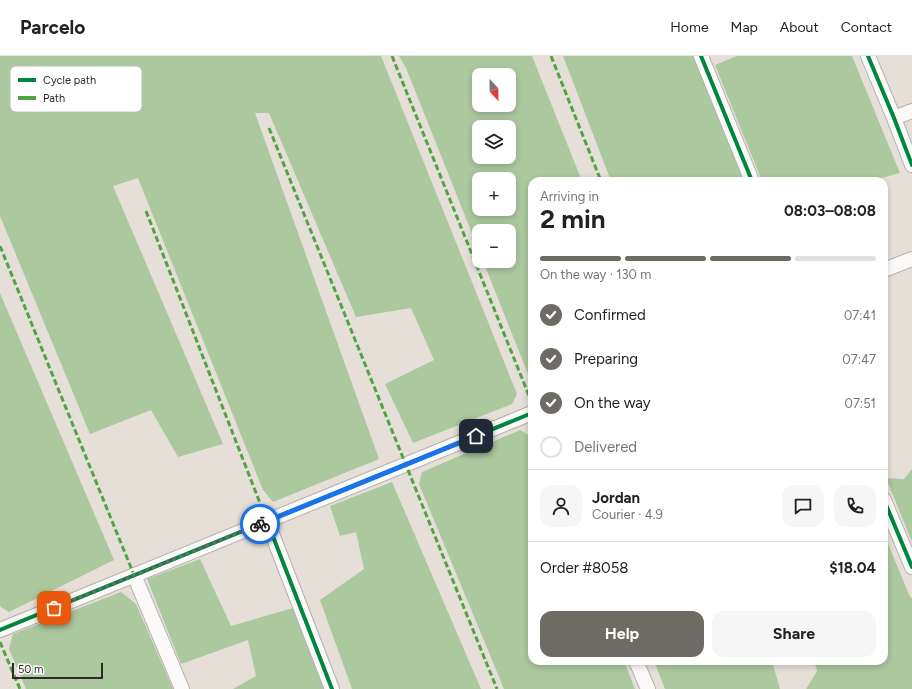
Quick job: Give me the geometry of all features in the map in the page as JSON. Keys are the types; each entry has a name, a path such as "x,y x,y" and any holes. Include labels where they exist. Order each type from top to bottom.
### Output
{"street":[{"path":"701,56 750,177"},
{"path":"868,56 912,165"},
{"path":"894,118 912,111"},
{"path":"888,268 912,259"},
{"path":"0,630 528,415"},
{"path":"888,510 912,567"},
{"path":"267,521 332,689"},
{"path":"134,575 182,689"},
{"path":"638,665 648,689"}],"green space":[{"path":"0,56 381,56 517,394 512,404 413,443 385,384 434,360 411,308 356,317 269,113 255,113 379,459 273,502 263,490 138,178 113,186 223,444 178,457 151,410 90,434 0,216"},
{"path":"399,56 532,56 580,177 528,177 528,374 486,268 516,268 516,224 472,224 472,233 406,68"},
{"path":"563,56 693,56 742,177 609,177"},
{"path":"737,56 852,56 900,173 885,177 760,177 715,65"},
{"path":"0,293 114,560 9,612 0,606"},
{"path":"520,430 528,435 528,665 626,665 635,689 504,689 419,484 422,472"},
{"path":"912,469 912,542 888,483 888,478 904,479"},
{"path":"392,482 481,689 352,689 320,600 364,569 356,532 340,536 330,506"},
{"path":"888,544 910,597 912,598 912,689 806,689 817,671 815,665 888,665"},
{"path":"200,559 231,626 293,608 324,689 233,689 256,676 248,640 181,664 147,579"},
{"path":"121,592 136,604 173,689 26,689 9,649 13,634"},
{"path":"656,665 773,665 780,689 665,689"}],"marked path":[{"path":"392,56 528,393"},
{"path":"551,56 599,177"},
{"path":"269,128 497,689"},
{"path":"146,211 267,521"},
{"path":"0,246 134,575"},
{"path":"0,642 20,689"}],"cycle path":[{"path":"701,56 750,177"},
{"path":"868,56 912,165"},
{"path":"0,630 528,415"},
{"path":"888,510 912,567"},
{"path":"267,521 332,689"}],"way so far":[{"path":"54,608 260,524"}],"route":[{"path":"260,524 476,436"}]}
